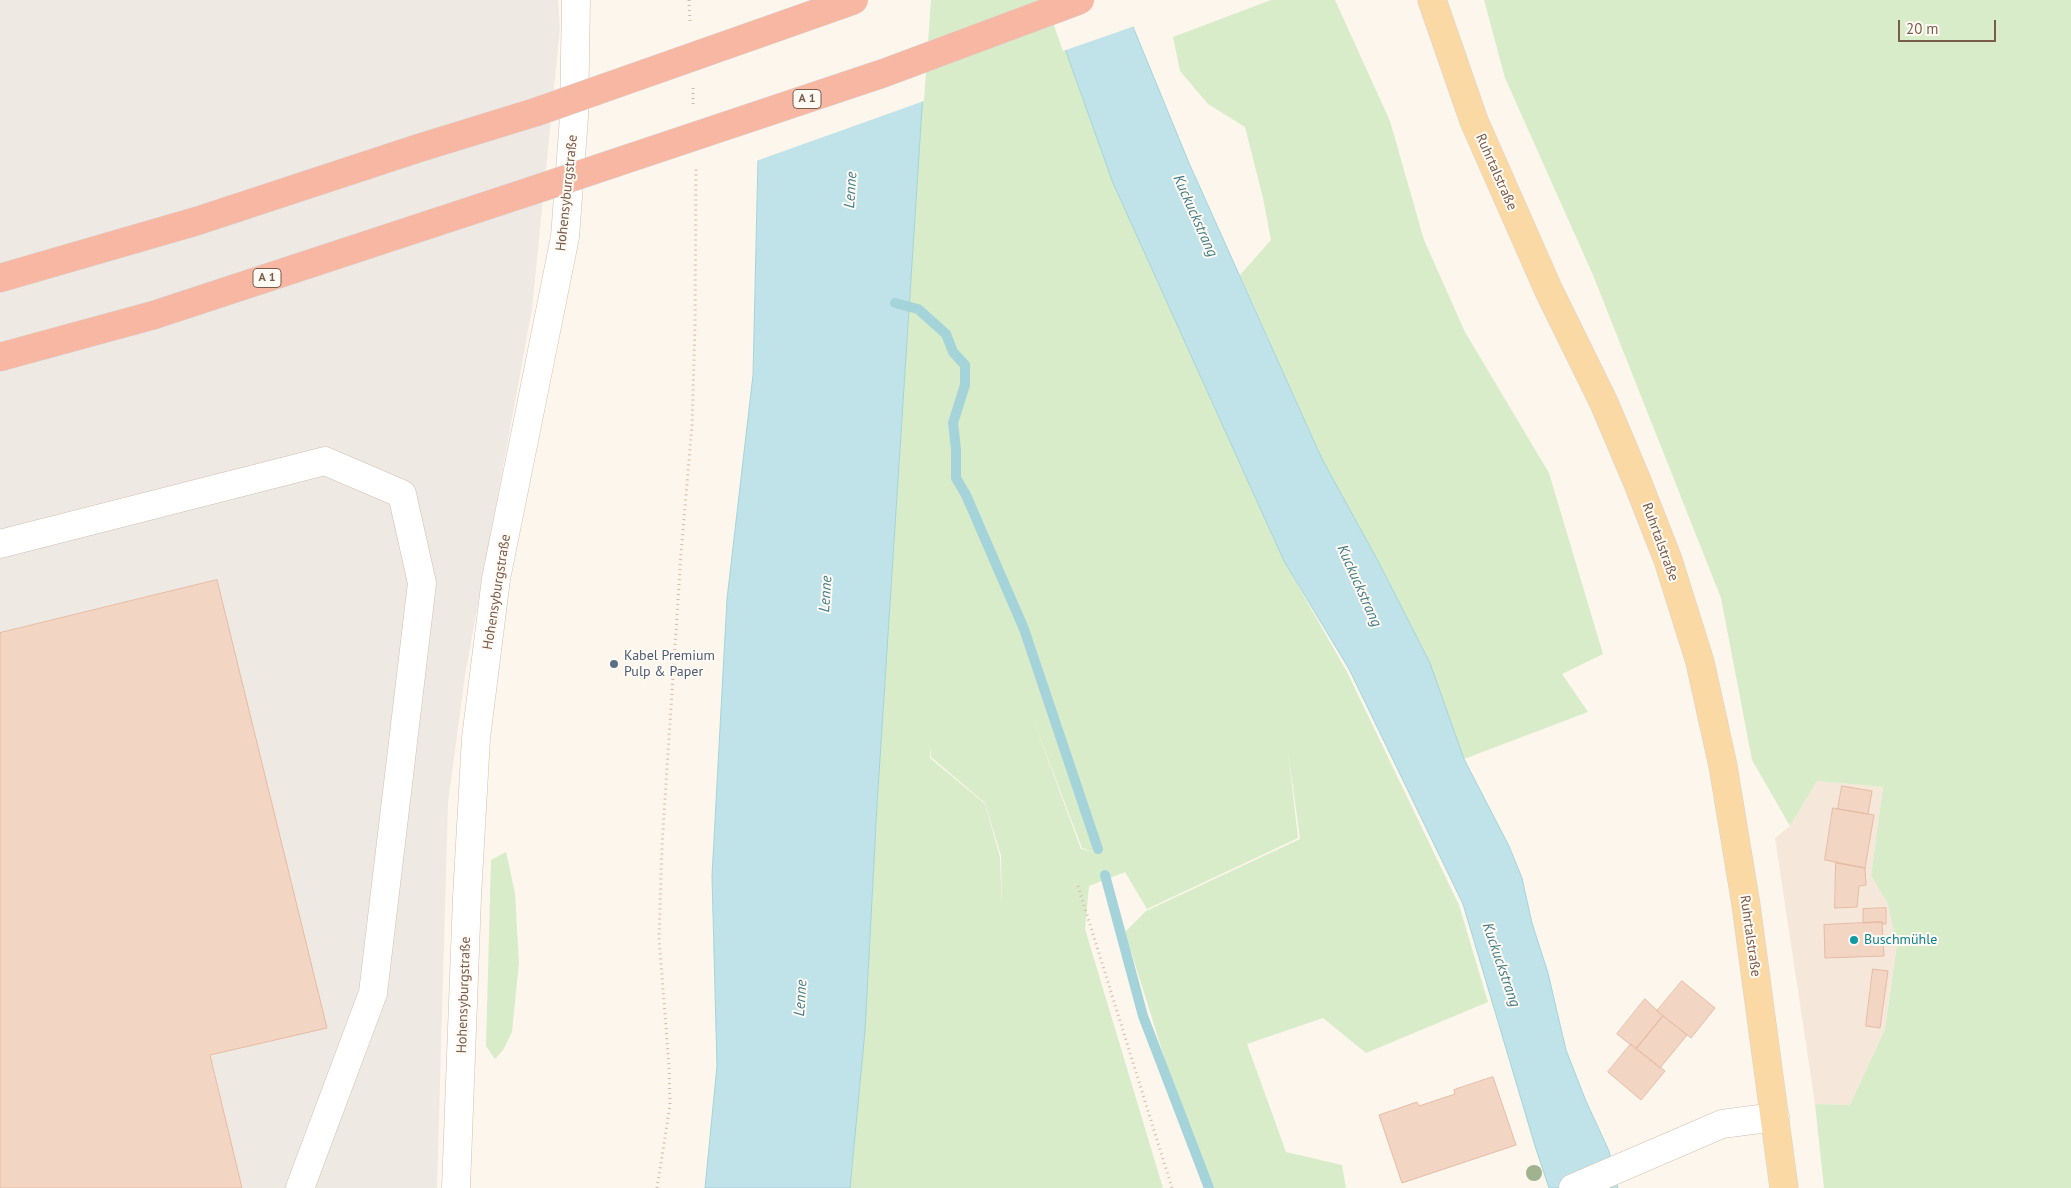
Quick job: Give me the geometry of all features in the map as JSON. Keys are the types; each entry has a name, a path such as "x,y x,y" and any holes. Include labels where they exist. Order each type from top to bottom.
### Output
{"highway":[{"path":"0,278 197,221 419,148 536,112 854,0"},
{"name":"A 1","path":"0,357 154,316 884,73 1080,0"}],"main road":[{"name":"Ruhrtalstraße","path":"1432,0 1478,130 1550,291 1604,402 1637,481 1668,560 1700,662 1723,766 1743,886 1784,1188"}],"street":[{"name":"Hohensyburgstraße","path":"456,1188 467,897 476,738 496,579 564,236 574,116 576,0"},
{"path":"0,544 325,461 402,494 422,583 373,993 300,1188"},
{"path":"1573,1188 1722,1124 1775,1117"}],"path":[{"path":"689,0 690,30"},
{"path":"692,79 694,108"},
{"path":"658,1188 670,1105 669,1065 659,938 662,845 681,554 692,424 696,286 696,167"},
{"path":"1078,886 1172,1188"}],"shaded area":[{"path":"0,0 558,0 560,28 532,309 465,675 448,803 437,1188 0,1188"},
{"path":"1817,781 1883,787 1871,876 1887,902 1897,943 1885,1029 1850,1105 1815,1104 1775,838 1790,826"}],"green space":[{"path":"929,0 1048,0 1113,183 1284,561 1347,672 1459,905 1488,1002 1366,1053 1323,1018 1247,1044 1286,1152 1342,1165 1346,1188 1205,1188 1125,932 1146,911 1300,839 1288,751 1298,838 1147,909 1125,872 1089,886 1085,929 1163,1188 850,1188 865,1031 877,805","holes":["1033,719 1082,848 1094,852 1081,849","931,746 931,757 985,803 1001,856 1002,911 1000,857 985,804 930,758"]},
{"path":"1271,0 1335,0 1390,121 1424,240 1465,332 1549,473 1603,654 1562,674 1588,712 1464,759 1430,663 1378,561 1322,459 1240,275 1271,240 1263,198 1245,127 1208,104 1180,71 1173,37"},
{"path":"1484,0 2071,0 2071,1188 1824,1188 1815,1104 1850,1105 1885,1029 1897,944 1887,902 1871,876 1883,787 1817,781 1790,826 1752,760 1721,598 1593,275 1505,78"},
{"path":"506,852 515,893 519,963 512,1032 503,1050 495,1059 486,1046 491,860"}],"water":[{"name":"Lenne","path":"762,0 929,0 877,805 865,1031 850,1188 705,1188 717,1066 712,876 727,599 753,375"},
{"name":"Kuckuckstrang","path":"1048,0 1122,0 1189,163 1322,459 1378,561 1430,663 1464,759 1509,846 1522,878 1532,923 1548,973 1566,1050 1586,1101 1609,1151 1618,1188 1549,1188 1463,904 1349,669 1284,561 1113,183"}],"pier":[{"path":"759,0 931,0 924,101 756,161"},
{"path":"1045,0 1125,0 1135,26 1063,51"}],"building":[{"path":"217,580 327,1028 210,1055 242,1188 0,1188 0,633"},
{"path":"1842,786 1872,791 1868,814 1838,809"},
{"path":"1833,808 1874,815 1865,868 1825,860"},
{"path":"1836,863 1865,868 1866,885 1859,886 1857,907 1835,908"},
{"path":"1886,908 1886,924 1882,924 1882,922 1863,923 1863,909"},
{"name":"Buschmühle","path":"1882,922 1884,956 1825,958 1824,925"},
{"path":"1873,969 1888,971 1880,1028 1866,1026"},
{"path":"1682,981 1715,1008 1691,1038 1657,1011"},
{"path":"1645,999 1663,1016 1636,1049 1617,1034"},
{"path":"1663,1016 1687,1035 1660,1068 1636,1049"},
{"path":"1631,1044 1665,1071 1641,1100 1608,1072"},
{"path":"1493,1077 1516,1145 1402,1183 1379,1115 1417,1102 1419,1106 1455,1094 1454,1090"}],"waterway":[{"path":"895,303 918,309 946,334 953,352 965,365 965,385 953,423 956,449 956,478 966,495 1024,629 1098,849"},
{"path":"1105,875 1143,1016 1209,1188"}],"place":[{"name":"Kabel Premium Pulp & Paper","path":"614,664"},
{"name":"Buschmühle","path":"1854,940"}]}
